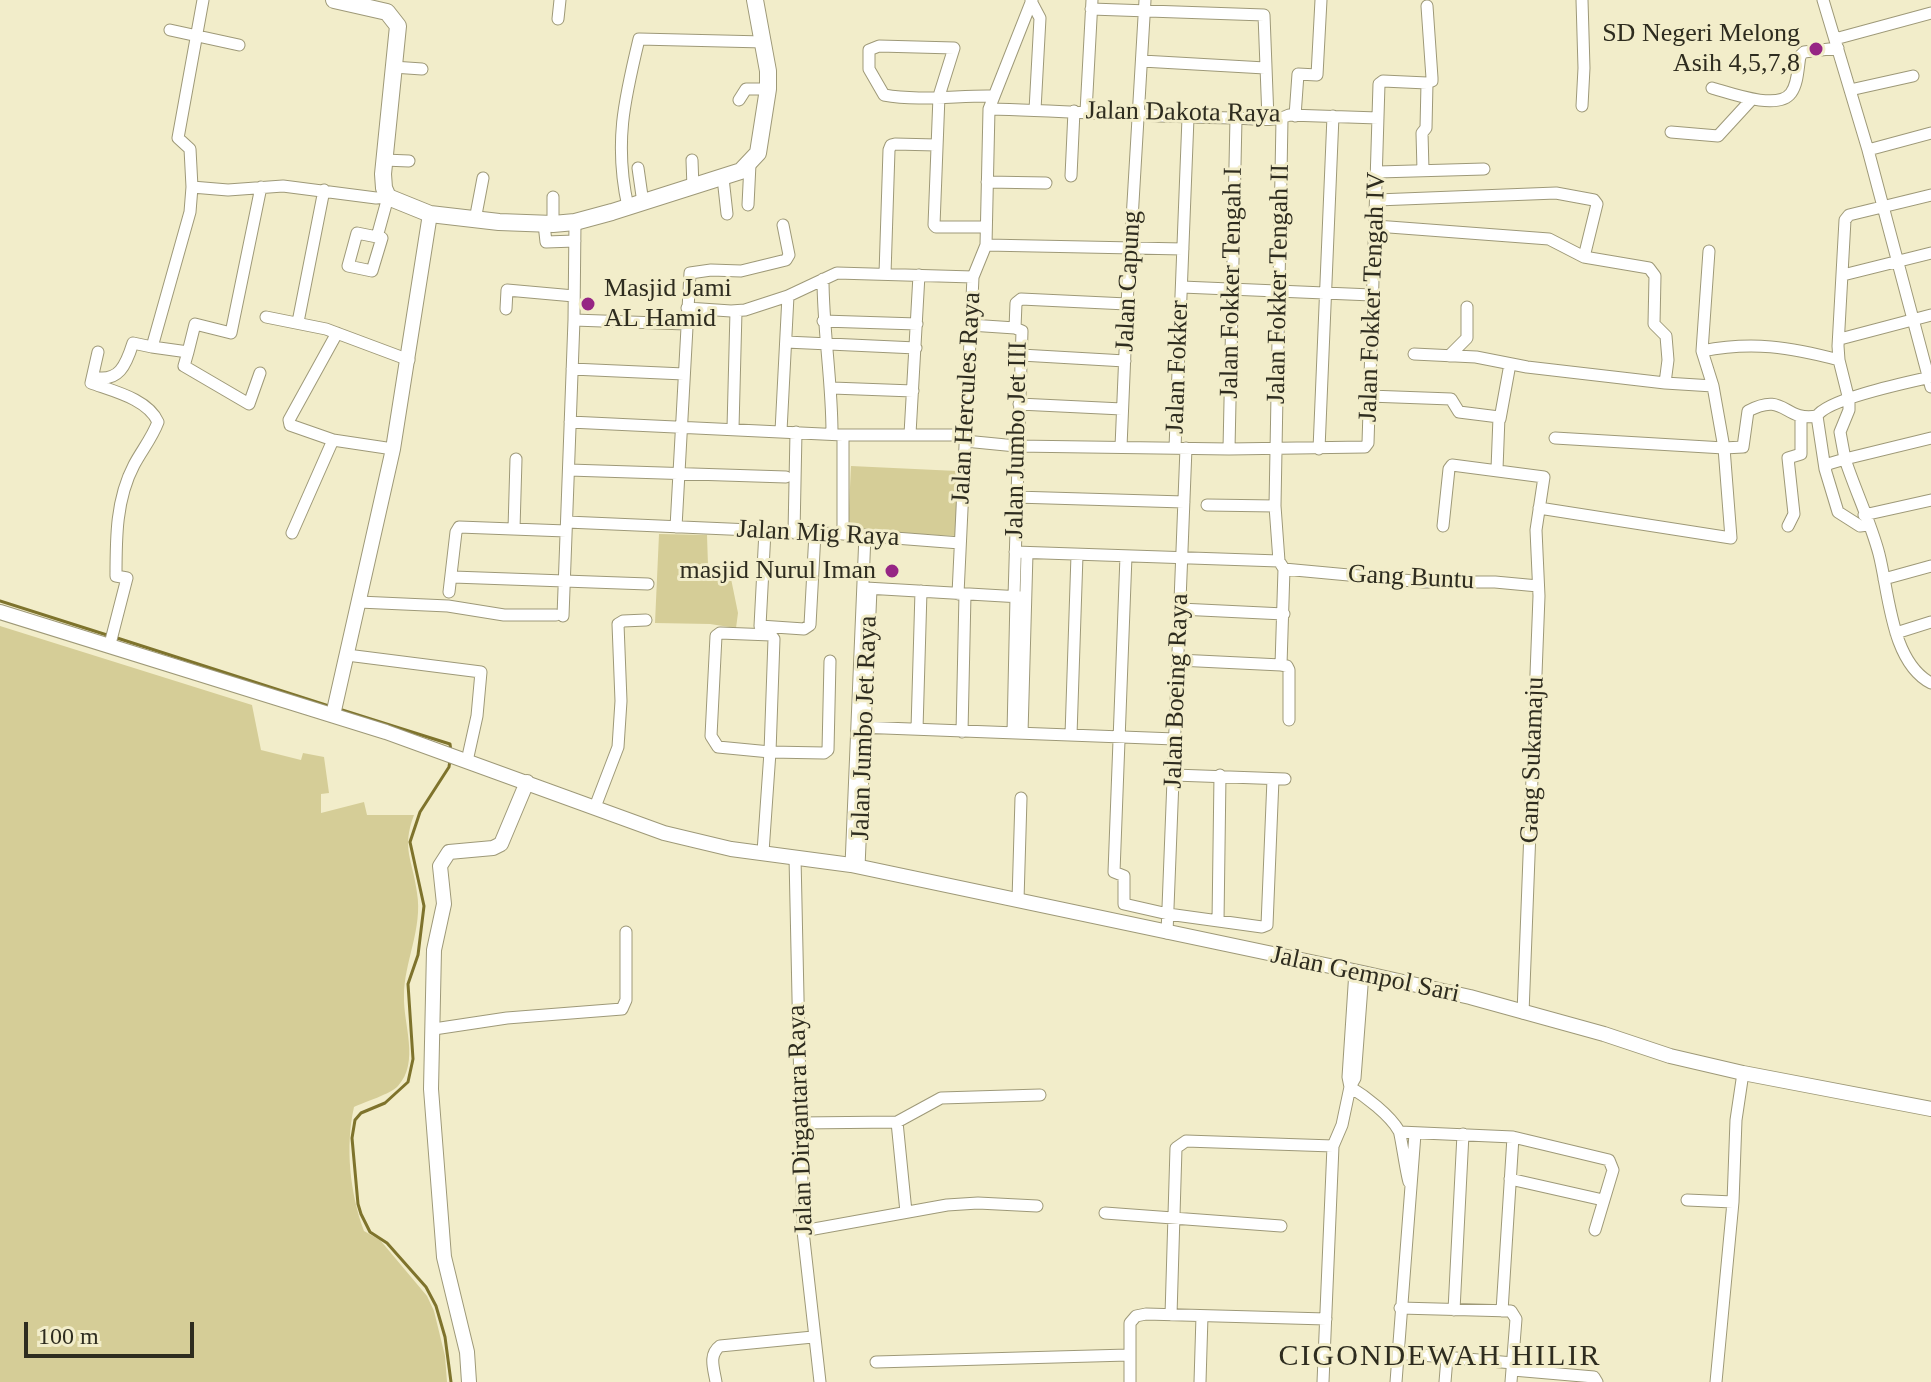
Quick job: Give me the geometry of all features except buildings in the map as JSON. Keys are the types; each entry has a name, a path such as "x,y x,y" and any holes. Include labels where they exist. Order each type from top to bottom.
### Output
{"main road":[{"path":"334,0 388,6 398,26 384,160 384,188 388,197 430,214 549,224 575,222 693,188 723,178 750,164 760,145 768,89 764,42 755,0"}],"street":[{"path":"152,347 190,212 190,148 178,137 203,0"},
{"path":"558,19 560,0"},
{"path":"1265,0 1268,119"},
{"path":"1295,116 1298,74 1317,75 1321,0"},
{"path":"1582,0 1582,106"},
{"path":"1555,438 1743,447 1747,413 1761,405 1772,403 1801,419 1817,416 1825,407 1930,380 1868,150 1823,0"},
{"path":"1031,1 1040,18 1035,110"},
{"name":"Jalan Hercules Raya","path":"962,732 960,543 973,277 986,245 989,109 1031,1"},
{"path":"1071,176 1092,4 1265,17"},
{"name":"Jalan Capung","path":"1121,447 1145,6"},
{"path":"1423,170 1422,133 1426,128 1427,83 1432,81 1427,6"},
{"path":"1712,88 1752,99 1784,99 1794,88 1800,56 1804,52 1931,13"},
{"path":"170,30 239,45"},
{"path":"636,205 620,174 620,140 625,98 639,39 764,42"},
{"path":"985,227 934,226 939,96 954,48 879,46 869,50 868,63 882,93 889,96 939,96 992,96"},
{"path":"1142,61 1265,68"},
{"path":"393,67 422,69"},
{"path":"1850,90 1913,76"},
{"name":"Jalan Fokker Tengah IV","path":"570,422 838,434 910,434 1016,446 1361,448 1367,445 1381,81 1427,83"},
{"path":"739,100 746,89 768,89"},
{"path":"1671,132 1718,136 1752,99"},
{"name":"Jalan Dakota Raya","path":"989,109 1188,118 1378,118"},
{"path":"1319,449 1333,116"},
{"name":"Jalan Fokker","path":"1180,448 1188,118"},
{"name":"Jalan Fokker Tengah I","path":"1229,449 1236,118"},
{"name":"Jalan Fokker Tengah II","path":"1282,119 1275,506 1284,614 1281,665 1289,670 1289,720"},
{"path":"1868,150 1931,133"},
{"path":"885,274 889,150 895,144 936,145"},
{"path":"384,160 409,161"},
{"path":"692,160 693,188"},
{"path":"748,205 750,164"},
{"path":"636,205 638,168"},
{"path":"1378,172 1484,169"},
{"path":"475,220 483,178"},
{"path":"723,178 727,214"},
{"path":"987,182 1046,183"},
{"path":"192,187 228,190 283,186 388,197 377,237"},
{"path":"260,373 249,404 184,366 195,324 231,333 261,187"},
{"path":"298,322 324,190"},
{"path":"1377,200 1556,193 1594,200 1596,212 1584,257"},
{"path":"1930,685 1908,662 1896,633 1878,551 1845,459 1840,432 1849,410 1849,400 1839,360 1847,217 1931,195"},
{"path":"553,197 546,242 575,241"},
{"path":"334,708 393,449 430,214"},
{"path":"359,602 448,606 504,615 560,616 569,470 575,222"},
{"path":"676,527 690,273 693,270 741,271 786,260 789,255 783,225"},
{"path":"1376,226 1549,239 1584,257 1644,267 1653,273 1654,324 1666,336 1668,360 1665,383"},
{"path":"986,245 1183,249"},
{"path":"1539,508 1731,538 1724,448 1713,386 1702,351 1709,251"},
{"path":"1843,275 1931,253"},
{"path":"687,308 736,311 788,296 834,273 973,277"},
{"path":"910,434 919,275"},
{"path":"823,279 823,321 838,434 843,534"},
{"path":"1182,287 1372,295"},
{"path":"506,309 507,290 574,296"},
{"path":"781,431 788,296"},
{"name":"Jalan Jumbo Jet III","path":"1017,733 1021,553 1015,500 1022,331 1015,328 1016,303 1021,299 1127,304"},
{"path":"1449,356 1467,338 1467,307"},
{"path":"733,428 736,311"},
{"path":"1840,339 1931,315"},
{"path":"266,317 337,333 409,360"},
{"path":"574,320 686,324"},
{"path":"823,321 917,324"},
{"path":"970,325 1015,328"},
{"path":"337,333 289,420 292,427 333,440 393,449"},
{"path":"786,342 916,348"},
{"path":"93,377 105,380 116,375 124,367 133,343 188,352"},
{"path":"1702,351 1734,345 1762,345 1839,360"},
{"path":"98,352 91,383 135,401 154,413 158,422 133,467 120,504 116,576 127,578 111,639"},
{"path":"1414,354 1476,357 1665,383 1713,386"},
{"path":"1021,355 1125,361"},
{"path":"1443,526 1450,466 1497,469 1500,419 1510,364"},
{"path":"572,369 684,374"},
{"path":"832,388 913,391"},
{"path":"1369,396 1451,399 1459,412 1500,419"},
{"path":"1019,404 1122,409"},
{"path":"1817,416 1825,469 1838,512 1860,526 1866,520 1931,500"},
{"path":"1788,526 1794,514 1788,458 1801,454 1801,419"},
{"path":"794,533 796,432"},
{"path":"1825,469 1828,464 1845,459 1931,438"},
{"path":"292,533 333,440"},
{"name":"Jalan Boeing Raya","path":"1168,923 1184,505 1180,448"},
{"path":"514,529 516,459"},
{"name":"Gang Sukamaju","path":"1497,469 1544,477 1536,539 1538,586 1523,1013"},
{"path":"569,470 786,477"},
{"path":"1015,500 1184,505"},
{"path":"1207,505 1275,506"},
{"name":"Jalan Mig Raya","path":"453,577 459,527 676,527 865,535 960,543"},
{"path":"765,531 758,621 763,627 804,629 810,625 815,533"},
{"name":"Jalan Jumbo Jet Raya","path":"855,866 862,727 865,535"},
{"name":"Gang Buntu","path":"1021,553 1182,558 1281,565 1424,582 1495,582 1538,586"},
{"path":"1071,735 1077,555"},
{"path":"1126,556 1114,874 1124,876 1124,904 1168,923 1218,921 1262,927 1268,922 1279,779 1174,775"},
{"path":"1884,579 1931,566"},
{"path":"449,592 453,577 648,584"},
{"path":"866,588 1018,597"},
{"path":"917,729 921,591"},
{"path":"1180,609 1284,614"},
{"name":"Jalan Gempol Sari","path":"0,612 111,639 217,681 334,708 440,752 664,833 706,844 855,866 1018,900 1168,923 1470,997 1604,1034 1670,1056 1931,1109"},
{"path":"595,807 618,747 621,701 618,624 646,620"},
{"path":"1896,633 1931,622"},
{"path":"763,852 770,752 773,637 718,634 711,736 718,747 770,752 824,753 828,750 830,661"},
{"path":"347,655 481,672 477,716 463,759"},
{"path":"1178,660 1281,665"},
{"path":"862,727 1175,739"},
{"path":"1218,921 1220,775"},
{"path":"469,1382 467,1352 444,1257 431,1089 433,964 444,904 440,869 442,861 452,852 493,848 501,844 527,782"},
{"path":"1018,900 1021,798"},
{"name":"Jalan Dirgantara Raya","path":"795,857 803,1231 820,1382"},
{"path":"434,1029 507,1018 622,1009 626,1000 626,932"},
{"path":"1323,1382 1333,1146 1342,1125 1350,1087 1348,1077 1359,972"},
{"path":"1716,1382 1733,1202 1736,1120 1743,1073"},
{"path":"1350,1087 1378,1108 1400,1132 1401,1151 1410,1186"},
{"path":"799,1123 897,1122 941,1098 1040,1095"},
{"path":"897,1122 906,1212"},
{"path":"1400,1132 1513,1137 1609,1160 1613,1170 1595,1230"},
{"path":"1396,1382 1410,1186 1415,1166 1415,1134"},
{"path":"1454,1310 1463,1134"},
{"path":"1502,1311 1513,1137"},
{"path":"1171,1315 1175,1153 1181,1142 1333,1146"},
{"path":"1510,1179 1603,1200"},
{"path":"1687,1200 1733,1202"},
{"path":"803,1231 906,1212 978,1203 1037,1206"},
{"path":"1105,1213 1281,1226"},
{"path":"1400,1308 1511,1311 1515,1314 1512,1372"},
{"path":"1130,1382 1130,1323 1136,1316 1326,1319"},
{"path":"1200,1382 1202,1316"},
{"path":"716,1382 713,1354 720,1346 813,1337"},
{"path":"1398,1353 1447,1358 1512,1372 1594,1377 1597,1382"},
{"path":"876,1362 1128,1355"},
{"path":"1445,1382 1447,1358"}],"shaded area":[{"path":"851,466 957,471 956,536 848,530"},
{"path":"659,534 707,535 708,565 728,564 738,613 736,628 655,623"},
{"path":"0,626 252,705 261,750 301,760 303,753 324,757 329,793 321,794 321,813 364,802 367,815 414,815 408,846 418,919 405,983 408,1066 395,1089 354,1107 350,1170 364,1231 380,1240 427,1296 434,1311 445,1356 447,1382 0,1382"}],"waterway":[{"path":"0,601 107,635"},
{"path":"114,637 332,707"},
{"path":"339,709 450,744 451,752"},
{"path":"450,760 449,767 420,812 410,842 424,906 418,955 408,984 413,1059 408,1082 385,1103 361,1113 355,1120 352,1138 361,1214 370,1232 387,1243 426,1287 436,1306 445,1337 451,1382"}],"place":[{"name":"SD Negeri Melong Asih 4,5,7,8","path":"1816,49"},
{"name":"Masjid Jami AL Hamid","path":"588,304"},
{"name":"masjid Nurul Iman","path":"892,571"}],"district":[{"name":"CIGONDEWAH HILIR","path":"1440,1357"}]}
